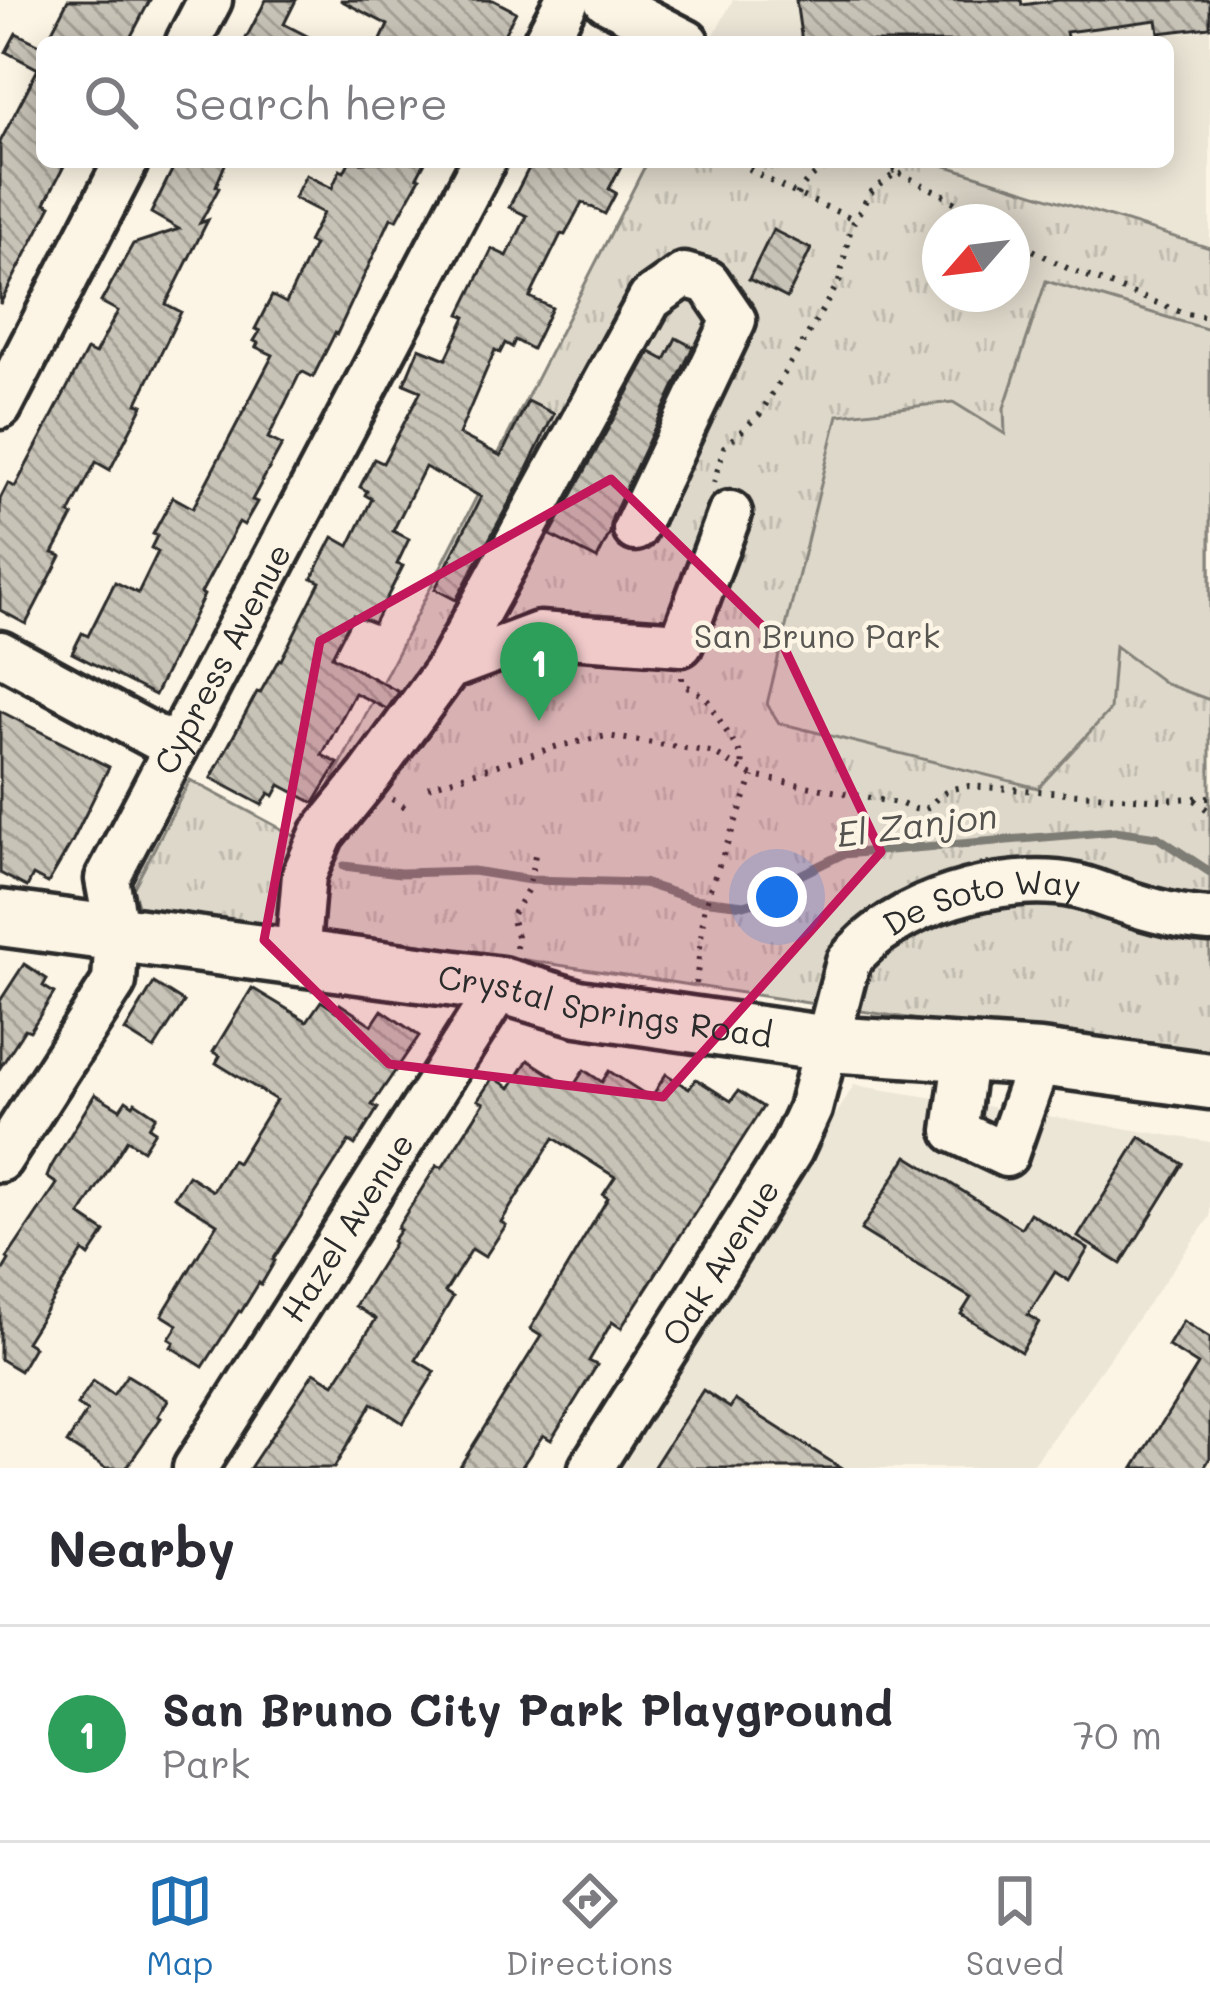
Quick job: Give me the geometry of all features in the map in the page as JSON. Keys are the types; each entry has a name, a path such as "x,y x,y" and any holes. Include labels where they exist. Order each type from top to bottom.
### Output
{"main road":[{"name":"Crystal Springs Road","path":"0,918 507,986 578,1007 828,1044 1040,1058 1208,1082"}],"street":[{"path":"191,36 210,0"},
{"path":"548,36 567,0"},
{"path":"606,0 675,36"},
{"path":"0,406 123,168"},
{"name":"Cypress Avenue","path":"0,1160 113,982 117,933 107,879 479,168"},
{"path":"297,956 304,875 322,834 448,668 650,299 684,275 708,282 734,320 635,529"},
{"path":"448,668 539,634 681,644 722,498"},
{"path":"0,653 176,748"},
{"name":"De Soto Way","path":"828,1044 848,962 861,944 922,908 964,893 1026,882 1076,886 1143,908 1210,920"},
{"name":"Hazel Avenue","path":"195,1468 507,986"},
{"name":"Oak Avenue","path":"591,1468 791,1150 811,1109 828,1044"},
{"path":"966,1053 955,1131 1006,1155 1040,1058"}],"path":[{"path":"749,168 784,190 855,220"},
{"path":"797,195 808,178 826,168"},
{"path":"885,168 918,180 957,204"},
{"path":"722,498 724,447 760,414 839,282 855,220 870,193 897,172"},
{"path":"1030,248 1069,269 1186,314 1210,317"},
{"path":"681,644 682,683 706,698 743,758 742,769"},
{"path":"428,787 558,746 607,736 711,752 754,776 918,811 926,810 950,789 969,786 1162,800 1210,796"},
{"path":"691,1024 704,911 754,776"},
{"path":"1192,798 1210,812"},
{"path":"507,986 517,935 511,917 528,889 536,850"}],"highlighted area":[{"path":"611,479 784,647 881,852 663,1097 389,1064 264,940 320,641"}],"shaded area":[{"path":"733,0 1210,0 1210,248 953,168 1174,168 1174,36 713,36"},
{"path":"854,1085 1210,1142 1210,1217 1031,1468 622,1468"}],"green space":[{"name":"San Bruno Park","path":"644,168 953,168 1210,248 1210,1064 506,957 139,908 133,889 190,780 302,840"},
{"path":"1046,281 1210,330 1210,700 1166,684 1115,646 1110,710 1038,788 779,723 767,704 838,415 953,402 1005,434 1004,408"}],"building":[{"path":"68,0 150,0 131,36 49,36"},
{"path":"266,0 296,0 284,24 307,36 247,36"},
{"path":"340,0 493,0 516,12 503,36 383,36 388,25"},
{"path":"796,0 1021,0 1022,5 1058,0 1210,0 1210,27 1159,33 1157,20 1066,32 1067,36 801,36"},
{"path":"16,33 36,43 36,68 6,52"},
{"path":"36,73 36,168 63,168 45,203 51,206 0,304 0,142"},
{"path":"173,168 224,168 219,188 200,223 208,220 166,304 181,312 137,403 143,405 110,470 96,462 53,553 61,556 26,624 0,610 0,499 8,483 15,487 87,350 95,354 118,311 101,302 133,244 179,229 151,213"},
{"path":"346,168 422,168 397,220 391,218 313,377 299,375 268,438 282,445 252,500 257,502 244,525 239,522 201,593 155,695 72,653 82,633 88,636 115,582 138,593 158,552 151,548 157,536 153,534 173,497 193,508 273,355 256,347 260,331 255,329 272,296 286,303 314,245 308,242 323,213 294,198 306,175 332,188 340,170"},
{"path":"529,168 620,168 609,189 616,193 605,214 582,202 530,297 552,308 532,349 515,340 512,347 505,343 500,353 495,350 459,434 501,456 528,401 554,414 456,600 435,589 481,497 425,467 393,531 409,539 397,564 403,566 374,623 353,615 332,656 399,692 387,709 355,693 322,755 338,763 314,803 280,785 262,805 211,778 257,692 281,660 320,582 312,578 333,537 349,546 372,499 360,487 374,459 383,463 421,391 404,384 419,348 446,359 466,317 460,314 492,249 507,256 527,216 509,207"},
{"path":"773,230 811,249 787,298 749,279"},
{"path":"676,338 693,347 597,559 550,535 650,352 665,360"},
{"path":"0,711 109,767 48,883 33,875 27,887 0,873"},
{"path":"24,964 47,979 43,986 54,993 0,1068 0,1001"},
{"path":"154,983 184,1002 154,1049 125,1031"},
{"path":"252,988 307,1021 321,1001 336,1011 340,1004 372,1025 382,1010 419,1036 372,1105 378,1108 355,1145 349,1141 261,1285 203,1367 171,1347 174,1342 169,1339 178,1325 162,1315 217,1224 174,1197 188,1175 213,1191 232,1160 237,1163 276,1100 216,1063 220,1056 213,1052"},
{"path":"528,1060 572,1088 584,1070 602,1082 609,1071 651,1098 666,1074 689,1089 696,1079 731,1101 738,1091 763,1107 621,1328 612,1322 589,1361 597,1365 551,1440 543,1435 521,1468 459,1468 541,1336 530,1329 608,1198 603,1195 615,1177 554,1138 501,1222 506,1225 485,1257 472,1249 445,1292 453,1297 416,1360 435,1372 403,1423 372,1403 334,1468 250,1468 314,1372 334,1384 376,1319 355,1306 394,1243 397,1228 484,1103 478,1100 493,1077 510,1088"},
{"path":"95,1094 120,1109 126,1100 135,1102 156,1116 149,1127 155,1131 143,1150 127,1140 80,1215 105,1232 89,1256 83,1251 26,1342 34,1347 20,1371 0,1359 0,1275 57,1184 47,1177 51,1167"},
{"path":"1140,1137 1183,1164 1121,1264 1078,1237"},
{"path":"907,1156 1021,1228 1030,1213 1088,1249 1069,1281 1055,1272 1028,1315 1039,1322 1021,1352 961,1314 971,1298 861,1230"},
{"path":"1183,1321 1210,1338 1210,1458 1204,1468 1134,1468 1198,1365 1168,1346"},
{"path":"127,1375 168,1400 126,1468 106,1468 67,1443 87,1411 77,1405 93,1381 113,1395"},
{"path":"703,1390 730,1408 735,1400 841,1468 653,1468"}],"waterway":[{"name":"El Zanjon","path":"344,866 400,873 473,871 530,880 643,883 693,899 744,905 762,900 843,854 1115,831 1157,837 1210,872"}],"place":[{"name":"San Bruno City Park Playground","path":"539,721"}]}
